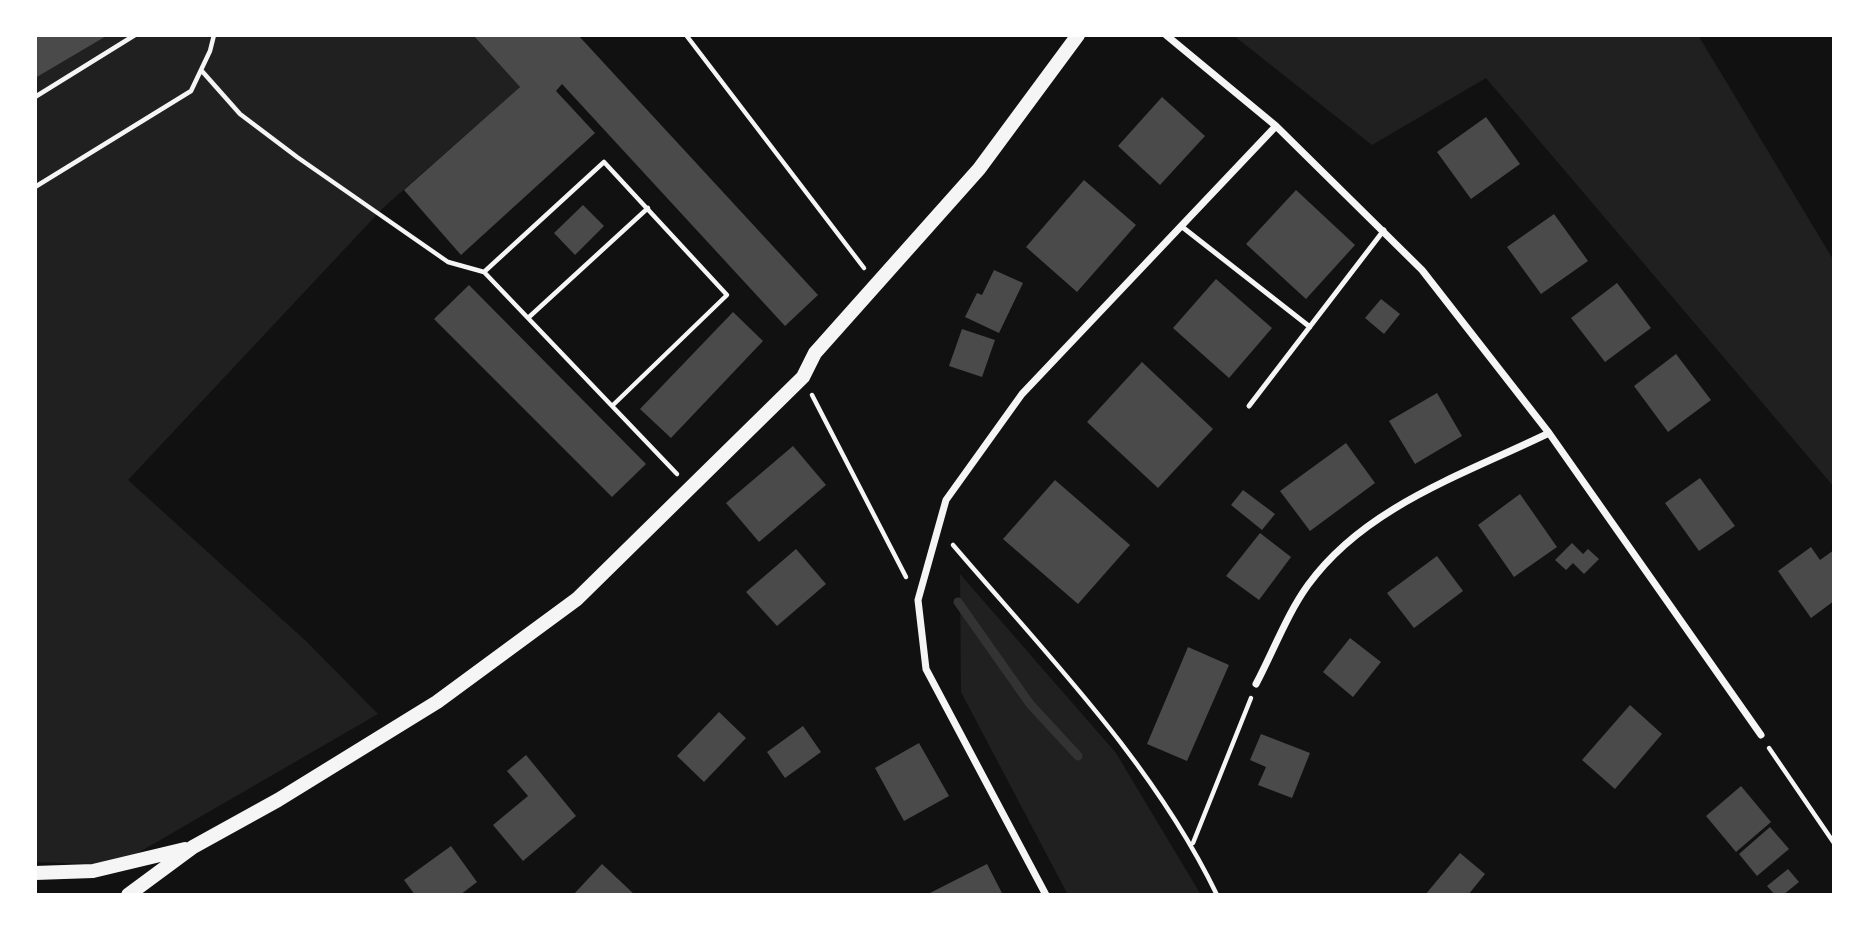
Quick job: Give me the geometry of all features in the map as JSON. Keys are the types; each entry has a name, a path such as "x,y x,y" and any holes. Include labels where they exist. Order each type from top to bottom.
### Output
{"main road":[{"path":"128,895 193,847 278,800 437,702 577,599 803,377 815,353 878,286 979,169 1078,35"},
{"path":"35,873 93,871 193,847"}],"street":[{"path":"1166,35 1276,126 1422,270 1549,433 1760,735"},
{"path":"1046,895 926,669 918,600 946,500 1022,394 1276,126"},
{"path":"1256,684 1307,586 1341,545 1379,516 1549,433"}],"lane":[{"path":"1181,226 1310,327"},
{"path":"1249,406 1384,230"}],"path":[{"path":"35,97 135,35"},
{"path":"35,187 191,91 214,35"},
{"path":"686,35 878,286"},
{"path":"201,70 240,114 297,157 448,262 484,272 690,488"},
{"path":"484,272 604,162 648,208 727,295 612,406"},
{"path":"528,318 648,208"},
{"path":"803,377 918,600"},
{"path":"938,528 1101,718 1192,844 1217,895"},
{"path":"1192,844 1256,684"},
{"path":"1760,735 1834,843"}],"shaded area":[{"path":"35,35 473,35 520,87 384,207 128,480 306,641 378,714 117,865 35,862"},
{"path":"1233,35 1698,35 1834,261 1834,487 1486,78 1372,145"},
{"path":"960,574 1116,753 1201,895 1068,895 961,692"}],"building":[{"path":"35,35 108,35 35,78"},
{"path":"473,35 578,35 818,295 785,326 562,84 556,91 595,133 461,255 404,190 520,87"},
{"path":"1162,97 1205,136 1160,185 1118,146"},
{"path":"1486,117 1520,164 1471,199 1437,152"},
{"path":"1084,180 1136,225 1077,292 1026,247"},
{"path":"1296,190 1355,245 1306,299 1246,244"},
{"path":"583,205 604,226 575,255 554,233"},
{"path":"1554,214 1588,261 1541,294 1507,247"},
{"path":"994,270 1023,283 999,333 965,317 977,293 982,295"},
{"path":"1216,279 1272,328 1229,378 1173,328"},
{"path":"1617,283 1651,328 1605,362 1571,318"},
{"path":"469,285 646,464 612,497 434,319"},
{"path":"1381,299 1400,314 1384,334 1365,318"},
{"path":"733,312 763,341 671,438 640,409"},
{"path":"962,329 995,340 982,377 949,366"},
{"path":"1676,354 1711,400 1668,432 1634,386"},
{"path":"1142,362 1213,429 1158,488 1087,422"},
{"path":"1437,393 1462,436 1415,464 1389,421"},
{"path":"1346,443 1375,483 1310,531 1280,491"},
{"path":"793,446 826,485 759,542 726,503"},
{"path":"1700,478 1735,526 1699,551 1665,503"},
{"path":"1055,480 1130,545 1078,604 1003,539"},
{"path":"1243,490 1275,514 1262,530 1231,505"},
{"path":"1520,494 1557,547 1514,577 1478,525"},
{"path":"1260,533 1291,557 1259,600 1226,576"},
{"path":"1572,543 1583,554 1588,549 1599,559 1584,574 1573,563 1566,570 1555,560"},
{"path":"1811,547 1820,560 1834,550 1834,601 1811,618 1778,571"},
{"path":"796,549 826,584 777,626 746,592"},
{"path":"1437,556 1463,591 1414,628 1387,593"},
{"path":"1350,638 1381,662 1353,697 1323,672"},
{"path":"1188,647 1229,665 1187,761 1147,744"},
{"path":"1630,705 1662,734 1615,789 1582,760"},
{"path":"719,712 746,738 704,782 677,756"},
{"path":"803,726 821,752 785,778 767,752"},
{"path":"1261,734 1310,753 1292,798 1258,785 1266,767 1250,760"},
{"path":"919,743 949,796 904,821 875,768"},
{"path":"526,755 576,816 523,861 493,825 528,796 507,771"},
{"path":"1741,786 1771,822 1736,852 1706,816"},
{"path":"1770,827 1789,849 1757,876 1739,854"},
{"path":"451,846 477,882 460,895 415,895 404,880"},
{"path":"1460,853 1485,874 1468,895 1425,895"},
{"path":"602,864 635,895 573,895"},
{"path":"987,864 1003,895 926,895"},
{"path":"1788,869 1799,882 1783,895 1775,895 1767,886"}],"waterway":[{"path":"958,602 1030,704 1078,756"}]}
